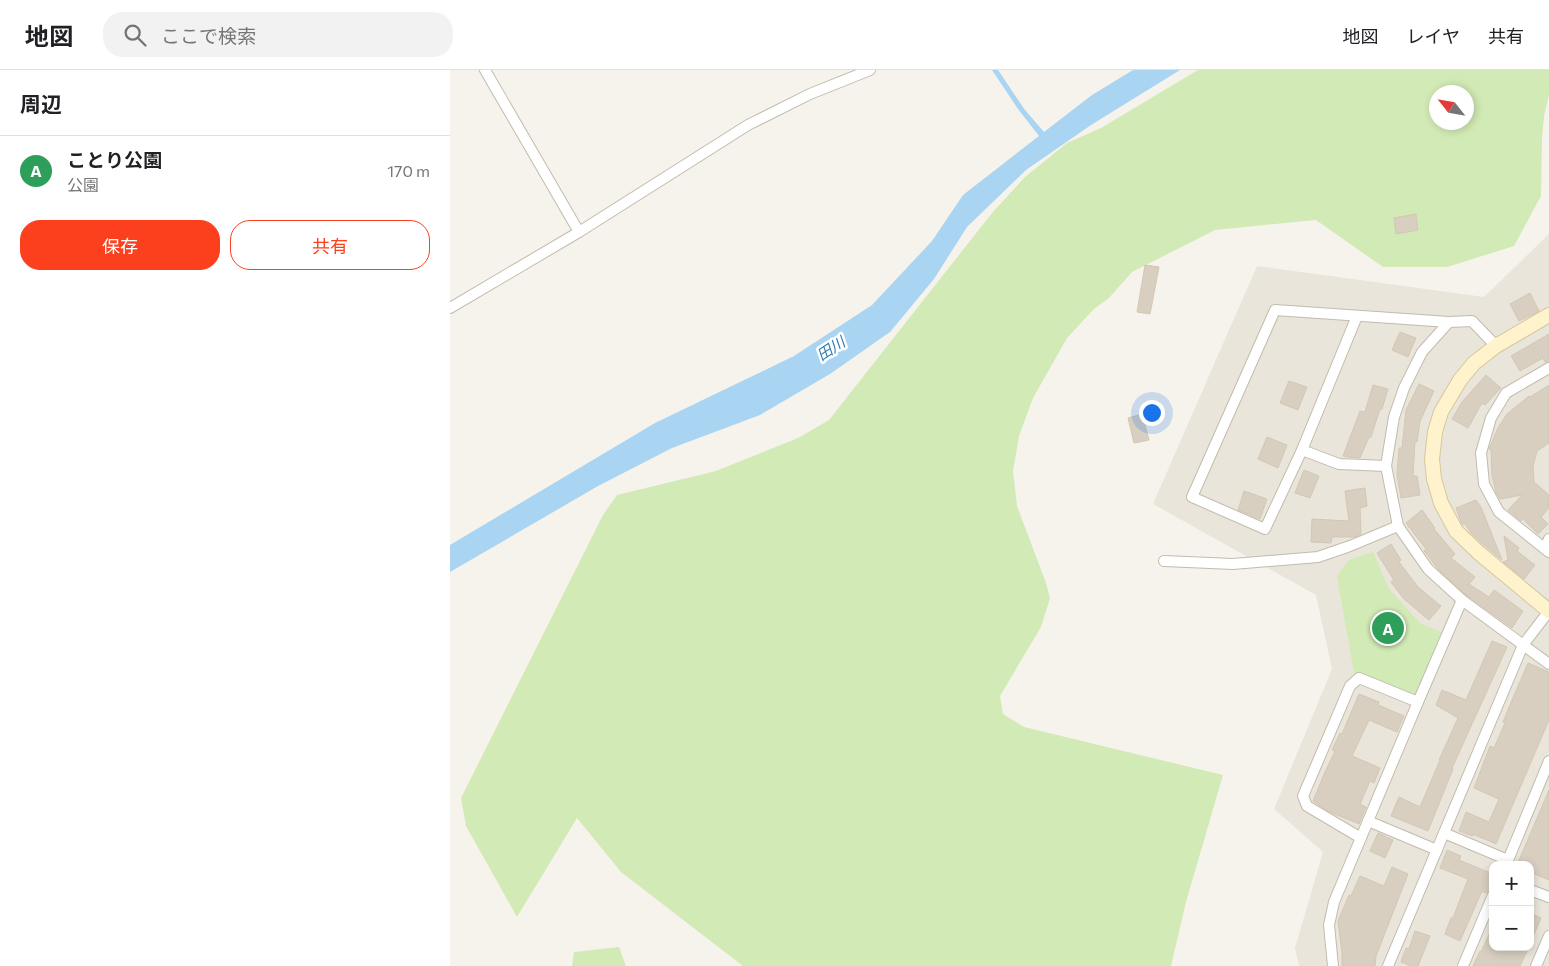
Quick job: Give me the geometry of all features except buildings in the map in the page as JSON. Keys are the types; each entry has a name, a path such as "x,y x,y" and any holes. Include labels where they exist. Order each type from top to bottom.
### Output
{"street":[{"path":"485,70 579,232"},
{"path":"450,308 579,232 748,125 810,94 870,70"},
{"path":"1357,316 1302,450 1264,529 1192,497 1275,310 1472,322 1496,346"},
{"path":"1388,966 1523,645 1549,611 1479,554 1456,531 1441,503 1434,479 1432,459 1435,432 1442,412 1460,380 1474,363 1496,346 1549,315"},
{"path":"1449,322 1422,352 1404,388 1394,417 1386,466 1398,526 1428,569 1462,600 1549,664"},
{"path":"1548,546 1499,512 1484,484 1481,453 1491,418 1506,393 1549,368"},
{"path":"1302,450 1340,464 1386,466"},
{"path":"1164,561 1233,564 1318,557 1398,526"},
{"path":"1333,966 1329,925 1334,902 1462,600"},
{"path":"1361,838 1307,806 1303,796 1350,686 1359,678 1418,702"},
{"path":"1507,861 1549,761"},
{"path":"1368,821 1437,850"},
{"path":"1444,833 1505,861"},
{"path":"1534,891 1549,897"},
{"path":"1463,966 1489,905"},
{"path":"1536,966 1549,936"}],"shaded area":[{"path":"1549,234 1549,966 1299,966 1295,948 1323,852 1274,809 1332,669 1316,595 1153,504 1257,266 1484,297"}],"green space":[{"path":"1198,70 1549,70 1549,95 1544,116 1542,138 1541,196 1514,246 1447,267 1383,267 1316,220 1215,230 1132,272 1109,298 1094,309 1067,338 1033,398 1019,436 1013,471 1017,506 1050,598 1041,627 1000,696 1003,714 1024,727 1223,775 1186,902 1171,966 743,966 621,872 577,818 517,917 466,826 461,798 603,515 617,495 716,471 798,438 829,420 992,213 1025,177 1067,143 1101,128"},
{"path":"1373,552 1389,589 1420,623 1441,632 1415,697 1354,673 1337,576 1349,560"},
{"path":"619,947 626,966 572,966 574,952"}],"water":[{"name":"田川","path":"992,70 998,70 1025,110 1044,132 1092,95 1133,70 1180,70 1091,125 1026,170 967,227 934,279 890,332 830,374 760,415 672,448 598,486 450,572 450,545 655,423 794,356 872,305 932,241 963,195 1039,136"}],"place":[{"name":"ことり公園","path":"1388,628"}]}
